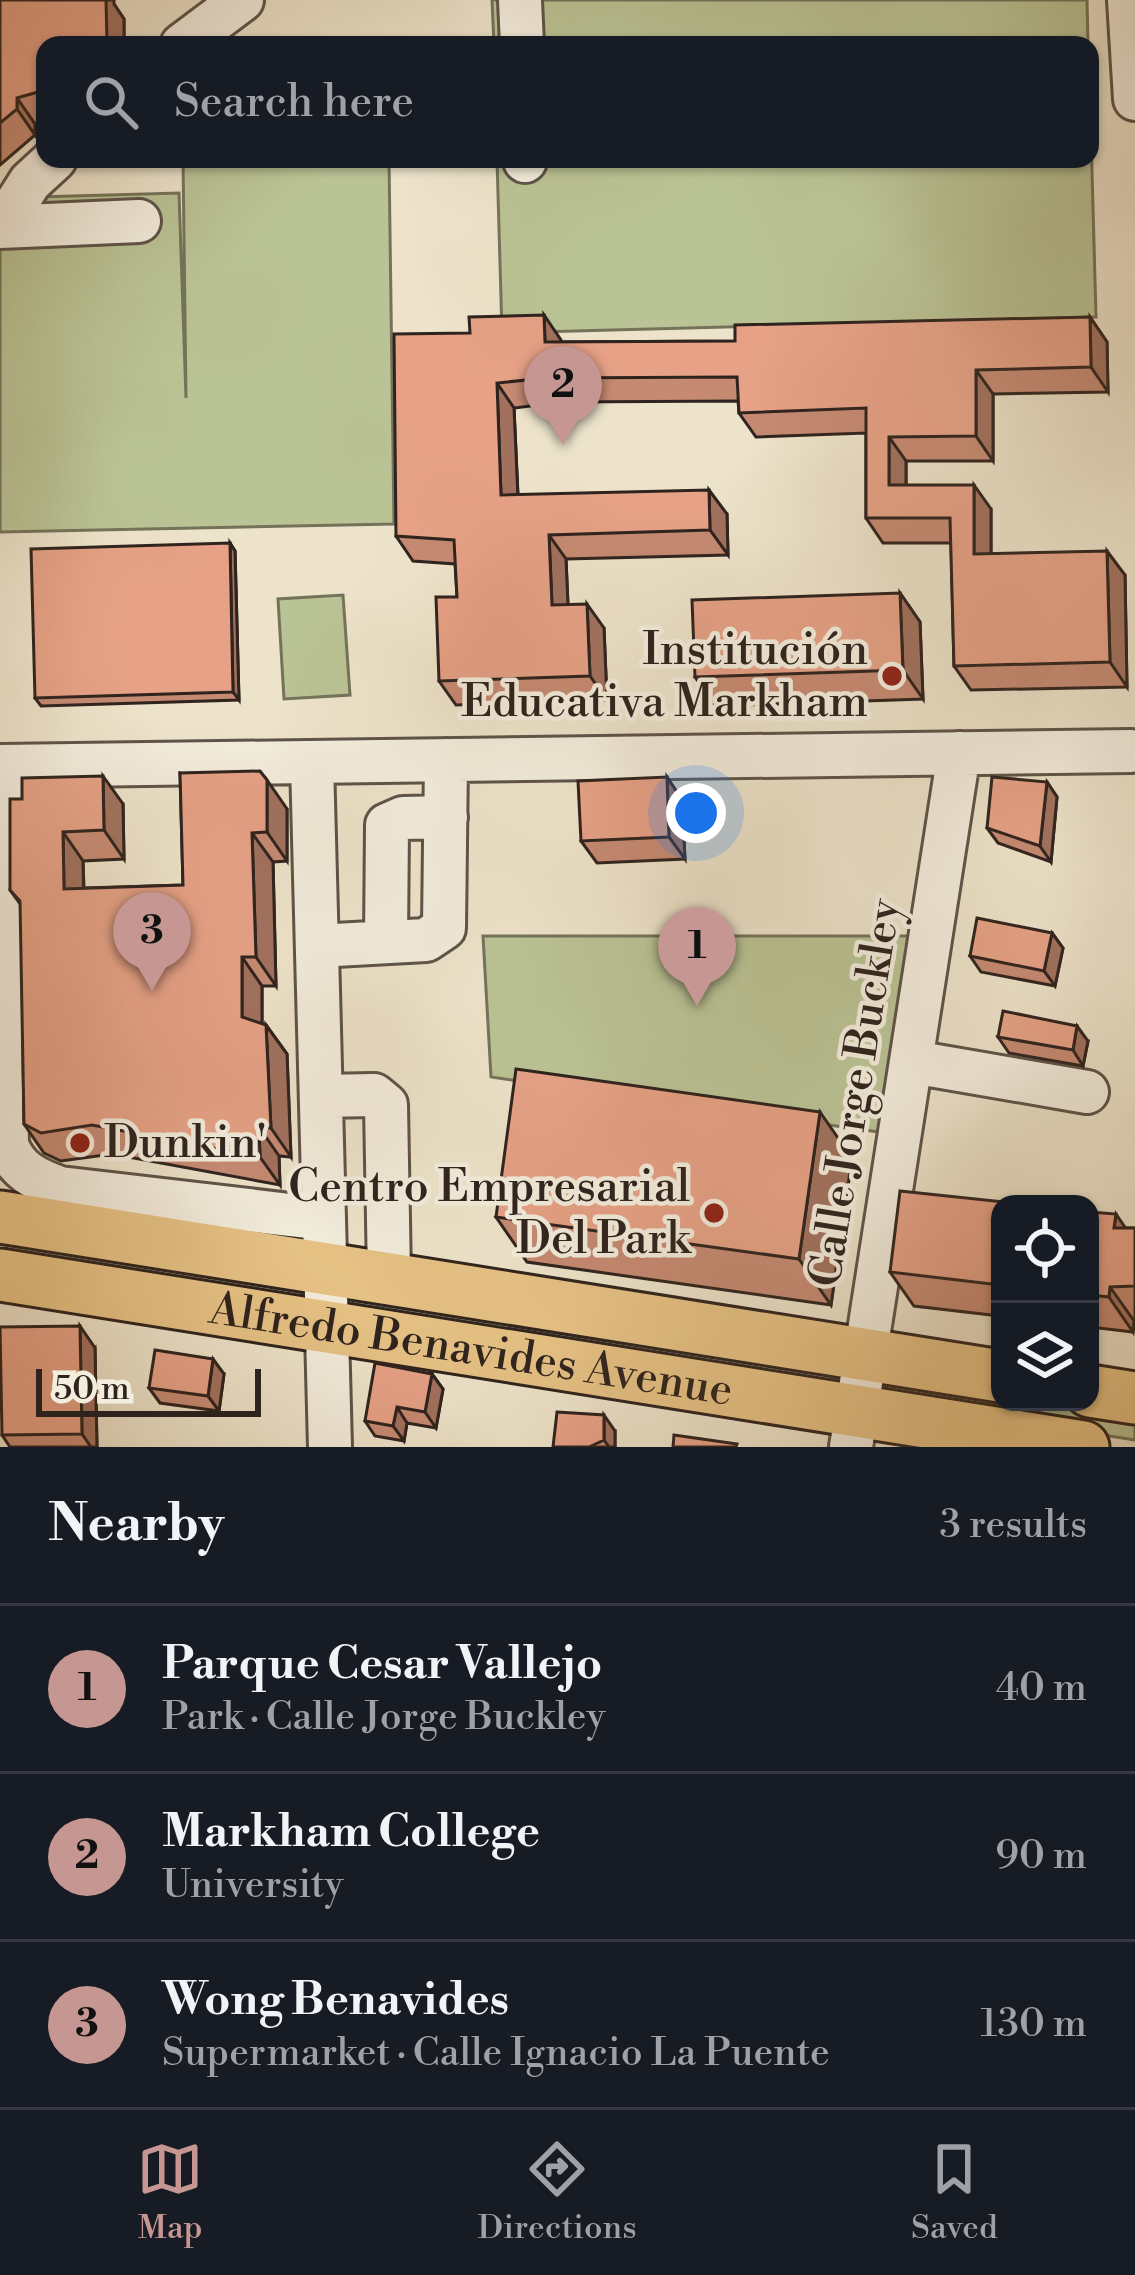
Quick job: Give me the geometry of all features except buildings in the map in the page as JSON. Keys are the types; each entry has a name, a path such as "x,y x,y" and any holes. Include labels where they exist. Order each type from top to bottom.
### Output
{"main road":[{"name":"Alfredo Benavides Avenue","path":"29,1208 325,1242 389,1276 991,1375"},
{"name":"Alfredo Benavides Avenue","path":"0,1275 327,1324 854,1429 1083,1447"},
{"path":"1099,1392 1135,1398"}],"street":[{"path":"194,36 242,0"},
{"path":"520,0 522,36"},
{"path":"1129,0 1135,100"},
{"path":"1,226 30,182 45,168"},
{"path":"1,226 139,221"},
{"path":"29,1208 22,1170 3,1146 1,787 312,762 1131,751"},
{"name":"Calle Jorge Buckley","path":"854,1429 959,753"},
{"path":"317,946 426,940 444,928 446,760"},
{"path":"312,762 330,1447"},
{"path":"386,942 387,825 403,818 446,817"},
{"path":"913,1062 1087,1092"},
{"path":"321,1096 374,1095 386,1105 389,1276"}],"green space":[{"path":"492,0 1087,0 1088,36 494,36"},
{"path":"183,168 389,168 394,524 0,532 0,198 179,193 186,398"},
{"path":"497,168 1092,168 1096,317 502,333"},
{"path":"343,595 350,695 284,699 278,599"},
{"path":"483,936 918,936 886,1133 491,1077"},
{"path":"7,1243 303,1290 298,1304 6,1252"},
{"path":"352,1296 836,1372 833,1384 356,1315"},
{"path":"886,1379 991,1385 991,1411 1135,1408 1135,1440 905,1404 887,1393"}],"place":[{"name":"Markham College","path":"563,445"},
{"name":"Institución Educativa Markham","path":"892,676"},
{"name":"Wong Benavides","path":"152,991"},
{"name":"Parque Cesar Vallejo","path":"697,1006"},
{"name":"Dunkin'","path":"80,1143"},
{"name":"Centro Empresarial Del Park","path":"714,1213"}]}
